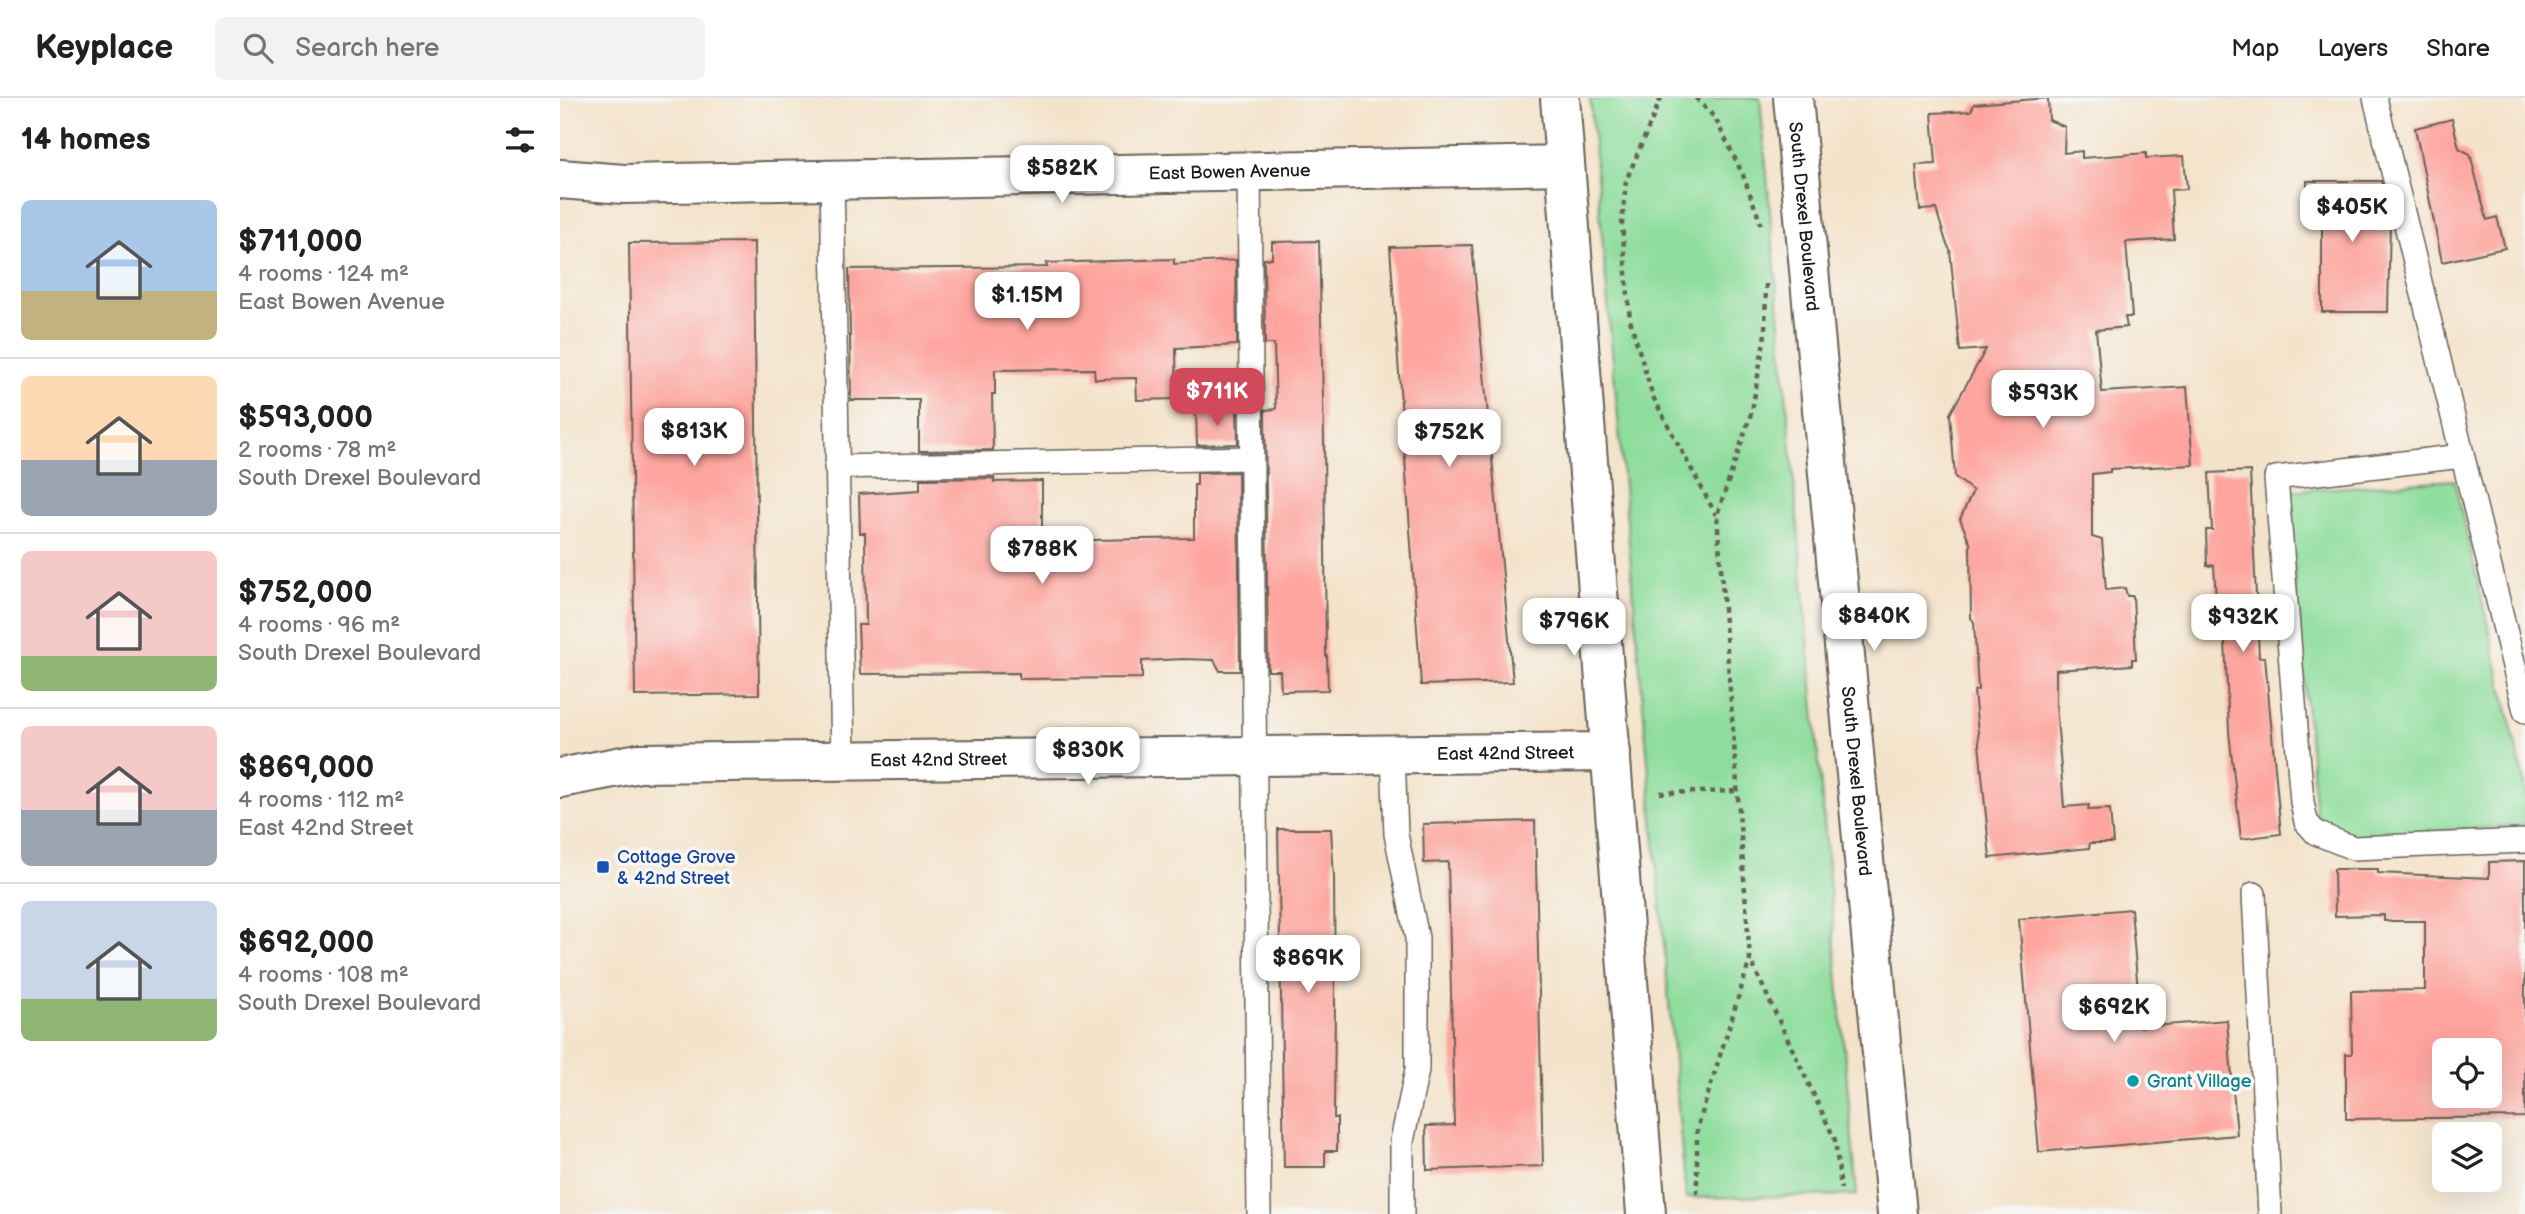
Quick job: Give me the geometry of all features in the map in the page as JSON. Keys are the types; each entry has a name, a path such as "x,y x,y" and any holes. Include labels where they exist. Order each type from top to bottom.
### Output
{"street":[{"path":"1560,98 1646,1214"},
{"name":"South Drexel Boulevard","path":"1793,98 1897,1214"},
{"name":"East Bowen Avenue","path":"560,179 624,184 1565,164"},
{"name":"East 42nd Street","path":"560,778 639,763 1611,752"}],"lane":[{"path":"2375,98 2525,711"},
{"path":"1249,171 1259,1214"},
{"path":"832,179 843,760"},
{"path":"2462,456 2276,478 2302,802 2306,822 2316,833 2353,848 2525,841"},
{"path":"836,467 1251,458"},
{"path":"1392,754 1396,834 1417,938 1417,1070 1402,1141 1402,1214"},
{"path":"2254,894 2270,1214"}],"path":[{"path":"1661,98 1626,181 1622,223 1630,320 1653,397 1717,515"},
{"path":"1696,98 1715,118 1742,175 1762,228"},
{"path":"1766,282 1765,334 1752,411 1717,515 1750,959 1835,1140 1841,1189"},
{"path":"1660,793 1738,791"},
{"path":"1697,1194 1697,1129 1750,959"}],"green space":[{"path":"1590,98 1760,98 1857,1195 1686,1198"},
{"path":"2454,480 2525,785 2525,825 2356,837 2337,830 2316,815 2287,491"}],"building":[{"path":"2048,98 2049,120 2065,127 2064,153 2082,151 2082,158 2146,153 2146,158 2184,156 2187,189 2171,190 2174,239 2126,242 2132,317 2125,317 2127,327 2096,330 2102,392 2187,387 2193,465 2110,469 2110,472 2092,474 2092,537 2102,540 2106,590 2125,588 2127,596 2133,596 2136,659 2132,659 2132,665 2056,670 2056,704 2064,807 2089,805 2088,810 2110,809 2113,843 2090,843 2089,848 1990,858 1974,691 1978,690 1974,622 1971,618 1970,543 1960,519 1973,491 1955,477 1950,414 1986,349 1960,351 1950,250 1936,209 1920,210 1916,165 1936,164 1932,113 1971,111 1974,104"},
{"path":"2452,119 2459,148 2470,154 2487,220 2497,217 2505,248 2442,262 2415,128"},
{"path":"2307,181 2381,181 2390,219 2388,312 2322,312 2322,226 2307,226"},
{"path":"1319,241 1328,690 1281,691 1280,671 1268,671 1265,410 1276,409 1274,344 1265,344 1264,259 1272,258 1272,242"},
{"path":"754,242 759,694 635,696 629,243"},
{"path":"1472,245 1513,682 1421,685 1390,247"},
{"path":"1174,259 1174,264 1236,260 1237,345 1176,348 1177,399 1137,400 1136,378 1095,379 1094,369 995,370 995,394 992,394 993,450 919,451 919,400 851,400 849,269 1047,267 1046,263"},
{"path":"1237,410 1238,444 1197,445 1196,411"},
{"path":"2250,471 2259,657 2265,657 2281,834 2241,839 2229,732 2224,618 2217,618 2214,565 2207,566 2206,530 2212,530 2209,473"},
{"path":"1238,472 1240,671 1220,671 1214,660 1183,659 1142,661 1142,678 1019,679 1019,673 860,674 858,625 866,625 865,533 860,533 859,494 920,490 920,479 994,478 994,482 1042,481 1042,541 1194,538 1194,485 1197,485 1197,473"},
{"path":"1535,821 1543,1166 1427,1170 1426,1126 1454,1125 1448,862 1424,863 1423,824"},
{"path":"1278,829 1331,829 1334,878 1334,1118 1337,1118 1337,1151 1325,1151 1325,1167 1284,1167"},
{"path":"2525,861 2525,1117 2346,1119 2346,1054 2352,1054 2351,991 2425,990 2425,921 2384,921 2384,915 2335,916 2334,869 2378,869 2378,873 2489,878 2489,862"},
{"name":"Grant Village","path":"2131,909 2141,1027 2227,1020 2237,1135 2039,1152 2019,919"}],"place":[{"name":"Cottage Grove & 42nd Street","path":"603,867"},
{"name":"Grant Village","path":"2133,1081"}]}
